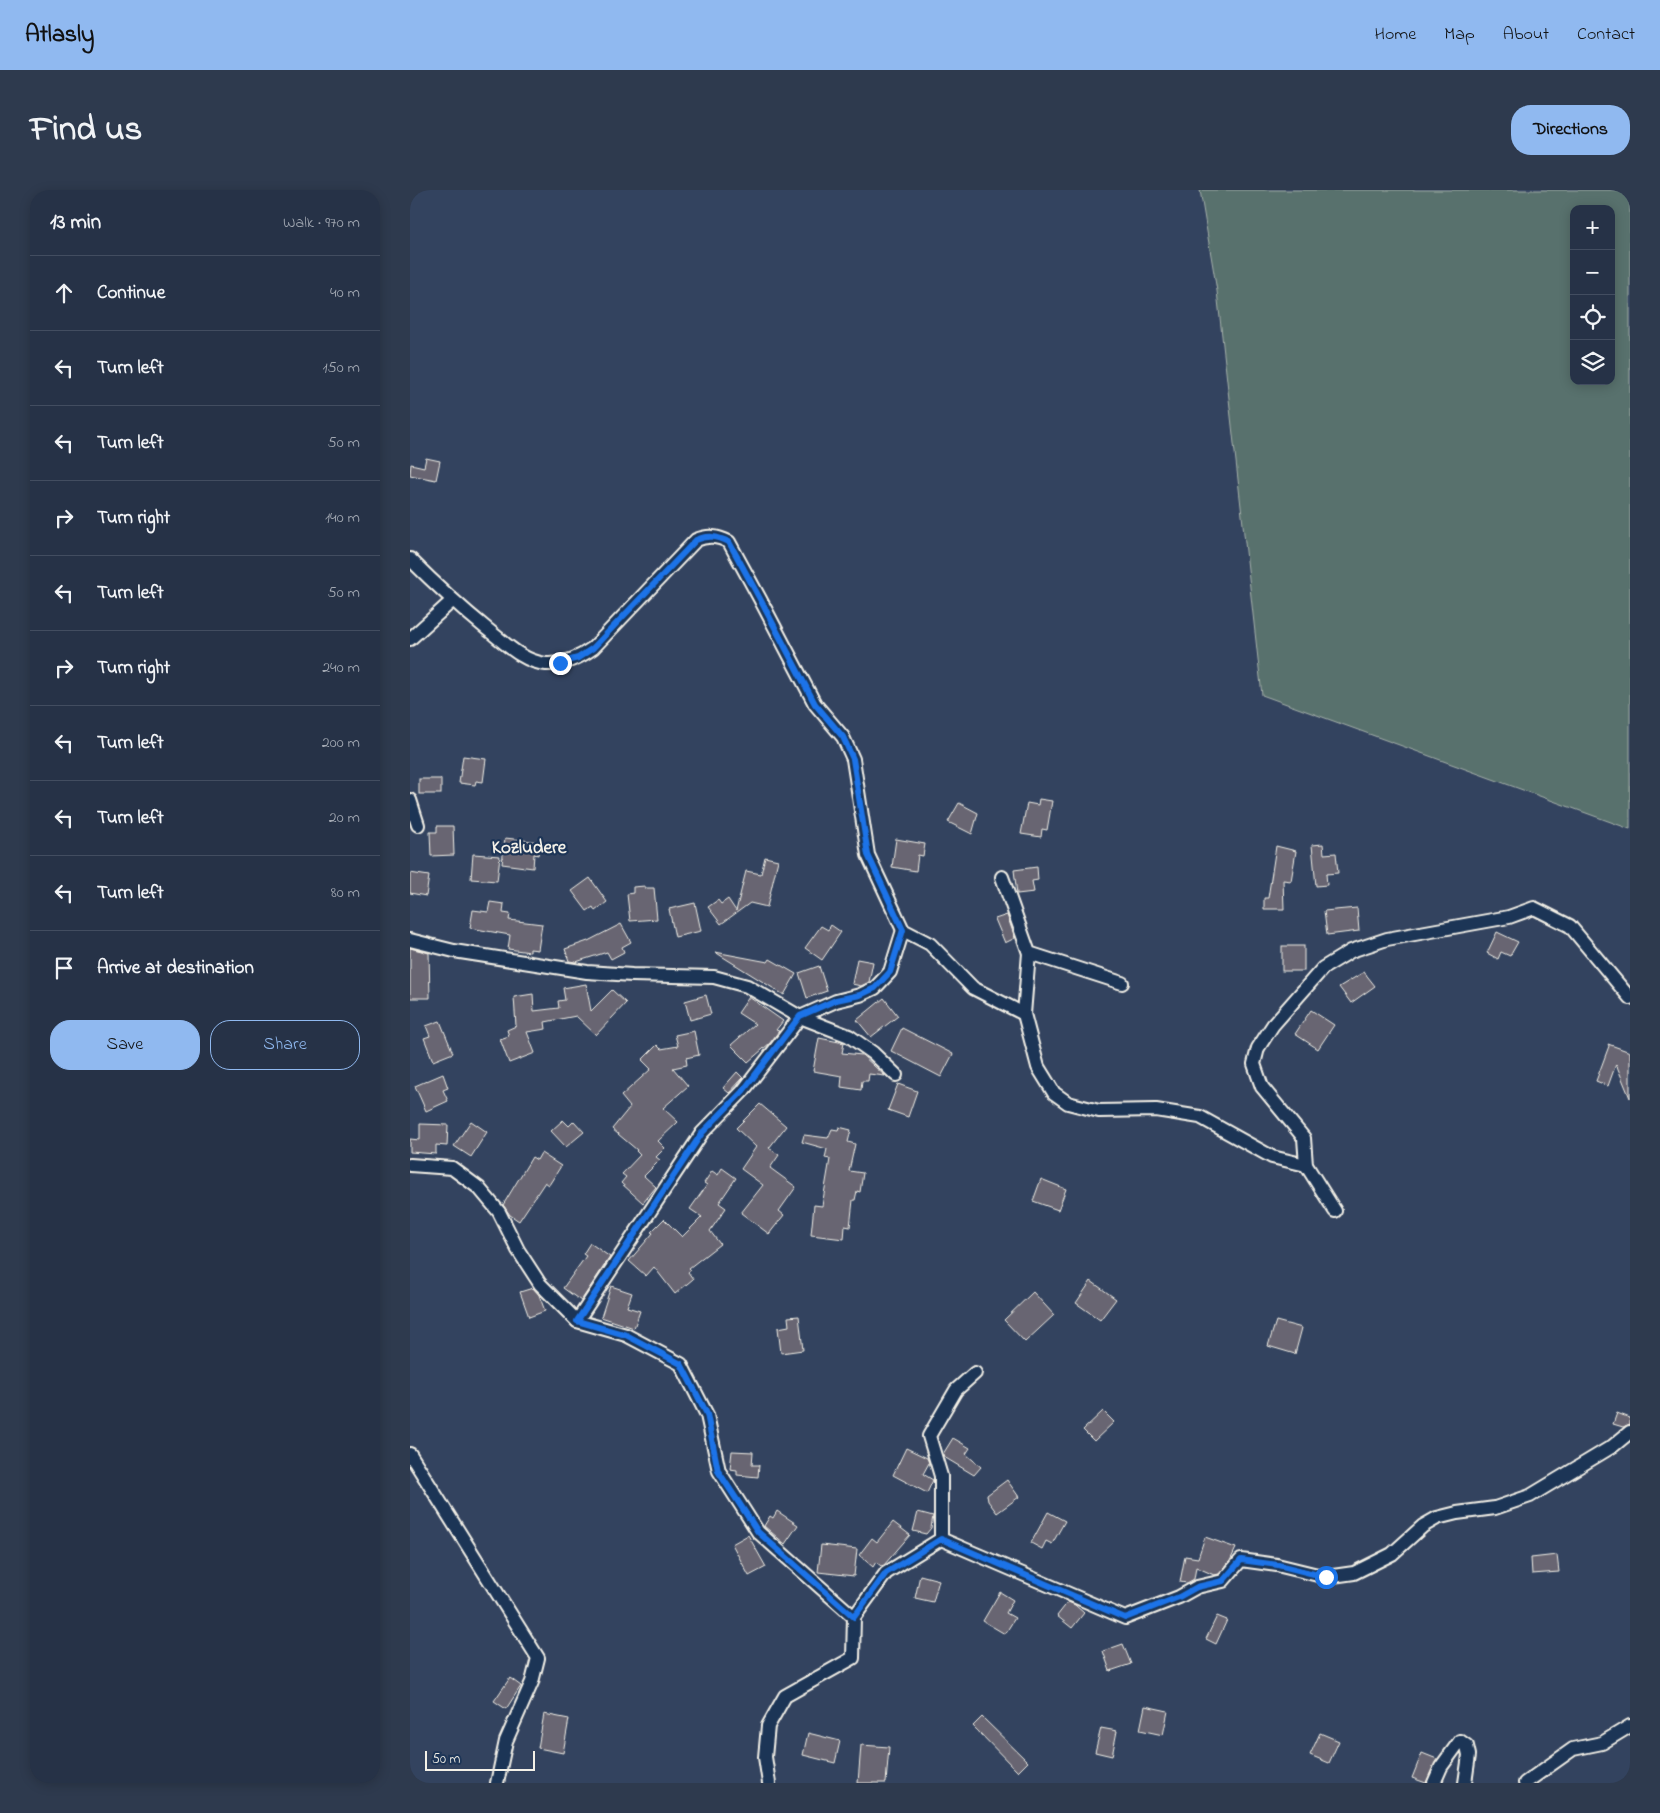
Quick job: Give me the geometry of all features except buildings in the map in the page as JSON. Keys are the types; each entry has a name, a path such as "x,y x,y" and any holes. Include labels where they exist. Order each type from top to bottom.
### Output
{"street":[{"path":"410,559 452,601 519,655 546,664 560,663 578,658 593,648 696,540 705,536 729,542 815,704 843,737 853,759 868,855 903,930 930,944 973,988 1024,1014"},
{"path":"410,639 452,601"},
{"path":"410,800 418,824"},
{"path":"1002,877 1029,953 1024,1014 1038,1067 1054,1093 1068,1103 1099,1112 1156,1110 1200,1117 1272,1157 1306,1165"},
{"path":"1335,1212 1306,1165 1304,1138 1262,1087 1254,1064 1258,1048 1273,1025 1323,968 1351,951 1387,939 1509,917 1534,908 1570,926 1630,998"},
{"path":"577,1321 702,1133 743,1091 800,1016 836,1000 860,995 875,988 890,972 903,930"},
{"path":"410,940 454,951 587,972 714,977 748,986 800,1016 849,1036 873,1053 896,1075"},
{"path":"1029,953 1122,983"},
{"path":"410,1165 452,1168 479,1188 499,1212 518,1250 540,1284 577,1321 626,1335 681,1364 707,1414 718,1471 758,1532 854,1617"},
{"path":"941,1539 940,1476 929,1436 956,1390 975,1373"},
{"path":"941,1539 1125,1618 1179,1597 1197,1587 1223,1581 1241,1560 1278,1565 1326,1577 1354,1573 1392,1554 1423,1526 1437,1518 1457,1513 1495,1508 1530,1496 1613,1446 1630,1432"},
{"path":"410,1454 538,1658 532,1682 506,1741 497,1783"},
{"path":"769,1783 766,1756 768,1726 785,1696 853,1658 854,1617 886,1573 941,1539"},
{"path":"1525,1783 1573,1749 1602,1743 1630,1726"},
{"path":"1434,1783 1441,1767 1460,1741 1467,1746 1469,1755 1465,1783"}],"green space":[{"path":"1200,190 1630,190 1630,829 1262,695 1217,291"}],"district":[{"name":"Kozludere","path":"529,846"}],"route":[{"path":"560,663 578,658 593,648 696,540 705,536 729,542 815,704 843,737 853,759 868,855 903,930 890,972 875,988 860,995 836,1000 800,1016 743,1091 702,1133 577,1321 626,1335 681,1364 707,1414 718,1471 758,1532 854,1617 886,1573 941,1539 1125,1618 1179,1597 1197,1587 1223,1581 1241,1560 1278,1565 1326,1577"}]}
